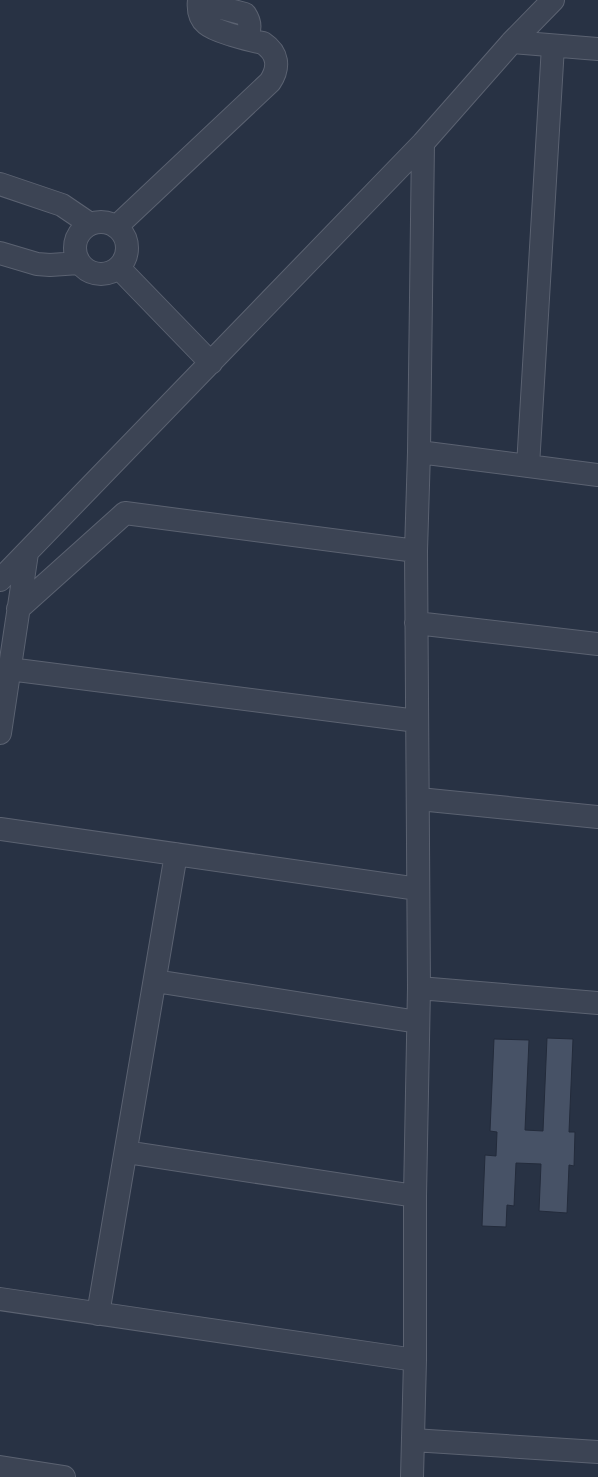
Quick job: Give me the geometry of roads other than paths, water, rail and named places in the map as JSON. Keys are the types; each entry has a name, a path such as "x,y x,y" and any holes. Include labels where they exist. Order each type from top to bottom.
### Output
{"street":[{"path":"0,580 423,143 512,42 553,0"},
{"path":"116,227 270,82 277,68 274,53 263,44 245,38 249,33 250,26 249,20 245,14 199,1"},
{"path":"512,42 598,49"},
{"path":"528,466 552,46"},
{"path":"412,1477 415,1360 415,1196 419,988 416,551 419,452 423,143"},
{"path":"0,184 62,205 90,224"},
{"path":"99,222 108,223 116,227 123,234 126,242 124,260 118,268 111,273 102,275 93,274 85,270 79,263 75,254 77,237 83,229 90,224 99,222"},
{"path":"0,253 37,264 79,263"},
{"path":"118,268 211,363"},
{"path":"419,452 598,475"},
{"path":"18,610 124,513 416,551"},
{"path":"0,733 27,553"},
{"path":"416,623 598,644"},
{"path":"9,669 417,721"},
{"path":"418,799 598,817"},
{"path":"0,829 418,889"},
{"path":"98,1314 176,854"},
{"path":"155,981 418,1022"},
{"path":"419,988 598,1003"},
{"path":"126,1152 415,1196"},
{"path":"0,1300 415,1360"},
{"path":"413,1440 598,1452"},
{"path":"0,1467 64,1477"}]}
